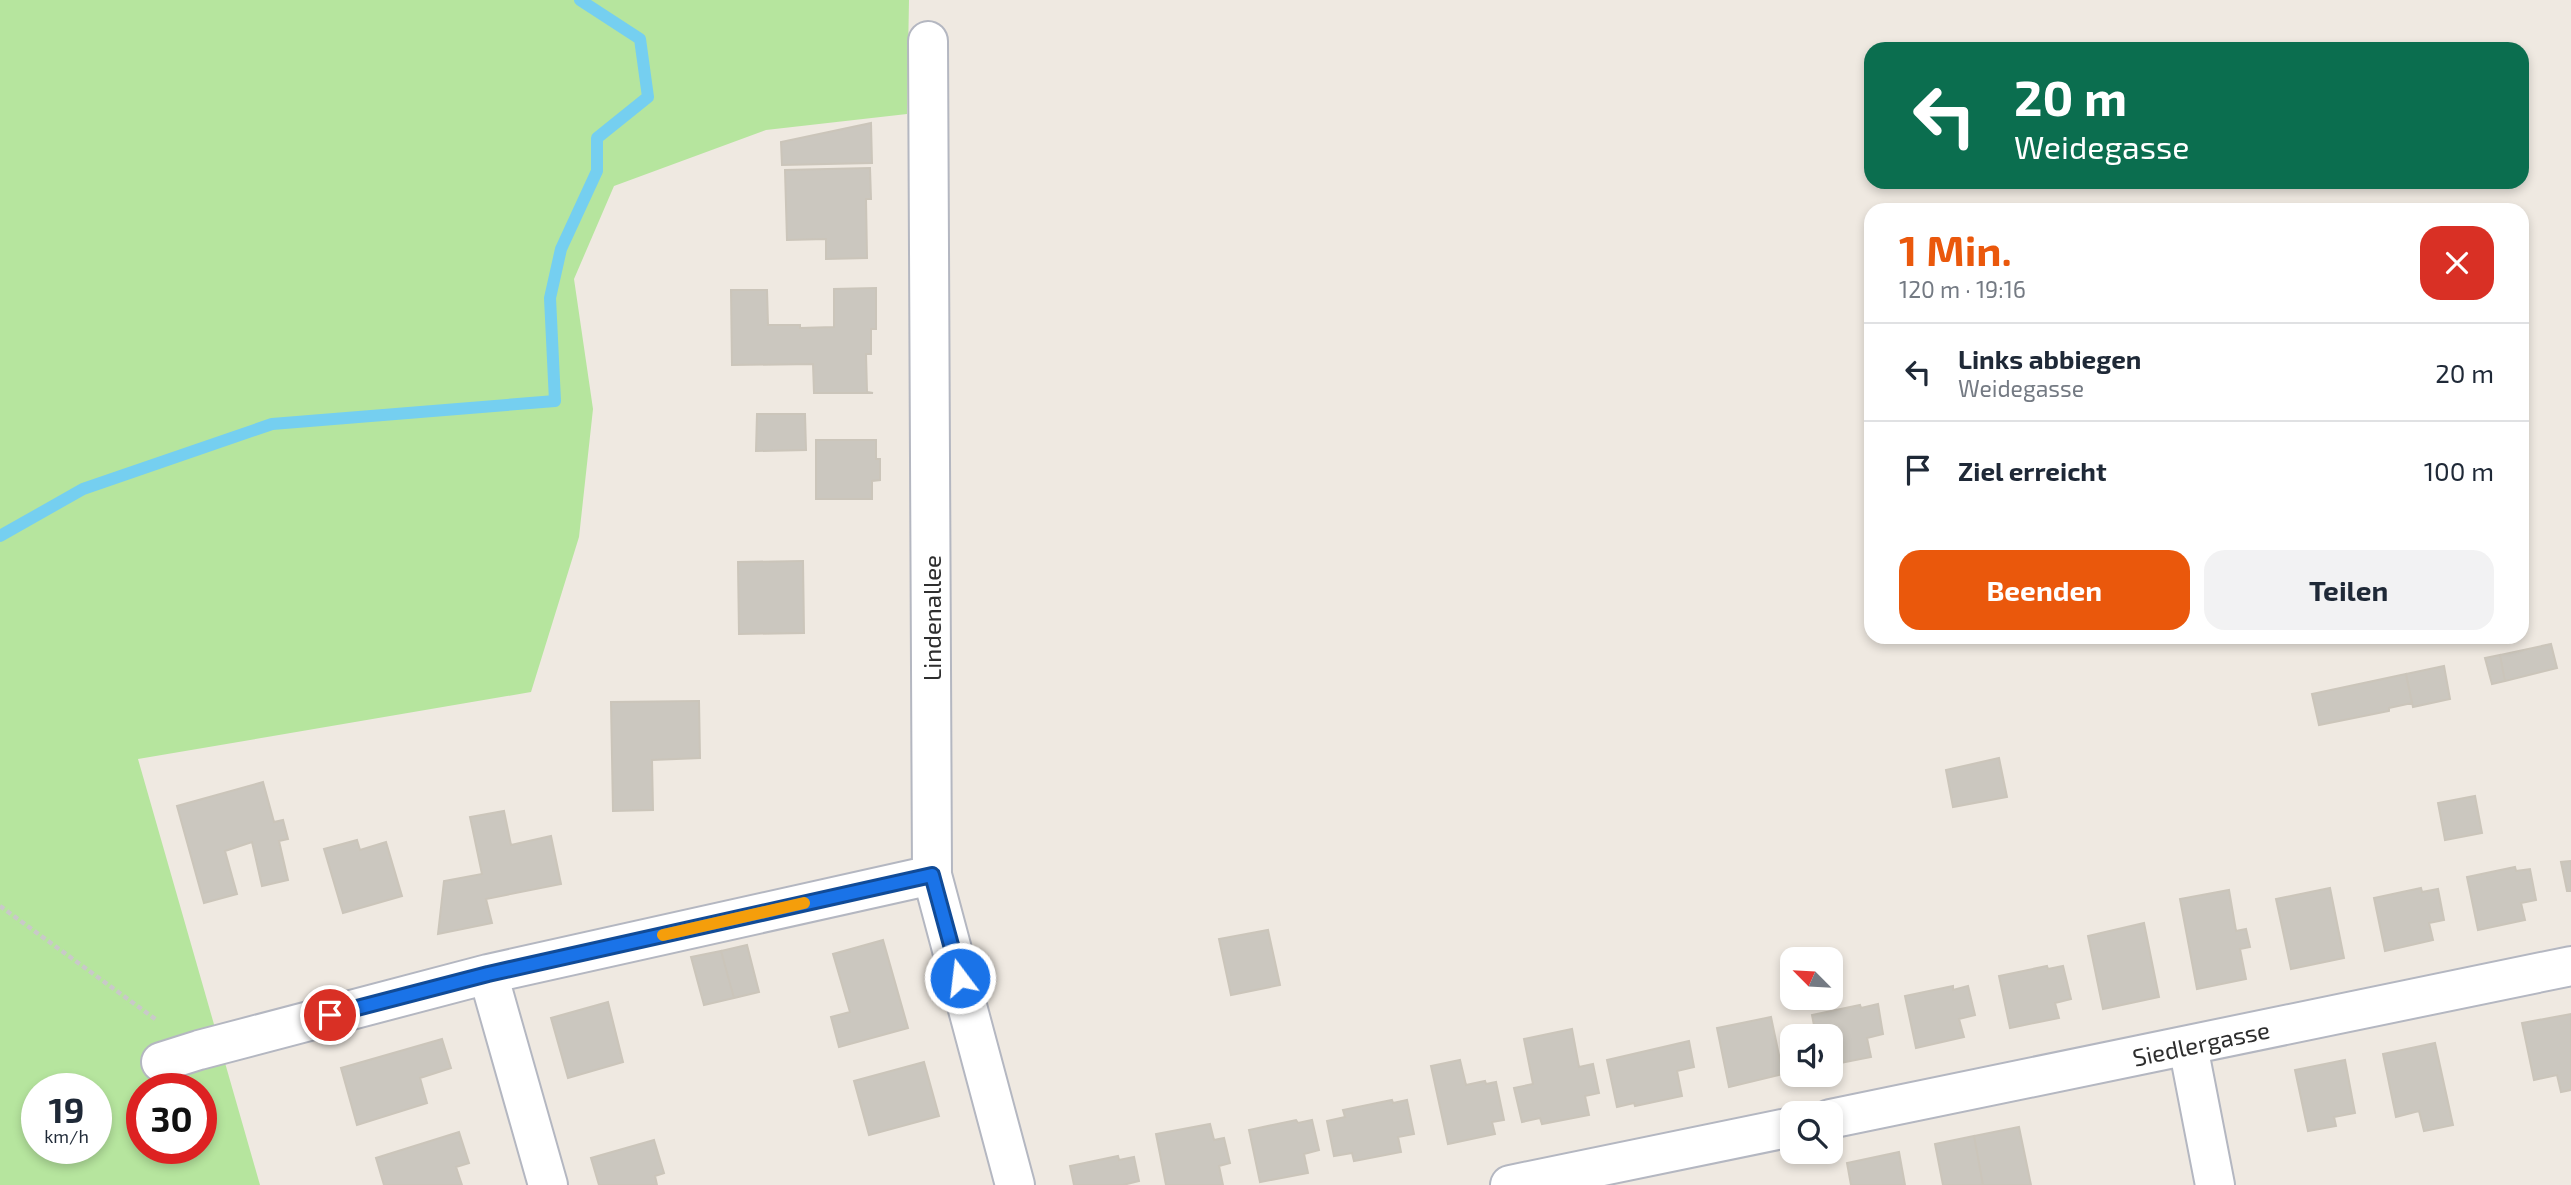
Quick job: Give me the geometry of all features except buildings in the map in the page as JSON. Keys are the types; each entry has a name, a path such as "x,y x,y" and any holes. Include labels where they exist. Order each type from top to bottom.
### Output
{"street":[{"name":"Lindenallee","path":"928,41 932,875 1015,1185"},
{"path":"162,1062 488,974 932,875"},
{"name":"Siedlergasse","path":"1843,1116 2571,966"},
{"path":"488,974 548,1185"},
{"path":"2188,1046 2215,1185"},
{"path":"1510,1185 1780,1129"}],"path":[{"path":"0,906 199,1050"}],"green space":[{"path":"0,0 909,0 907,114 766,130 614,186 574,279 593,409 579,537 531,692 138,759 260,1185 0,1185"}],"waterway":[{"path":"0,536 83,489 272,424 555,401 550,298 561,249 597,171 597,138 648,97 640,39 580,0"}],"slow traffic":[{"path":"663,935 804,903"}],"route":[{"path":"330,1015 488,974 932,875 960,978"}]}
